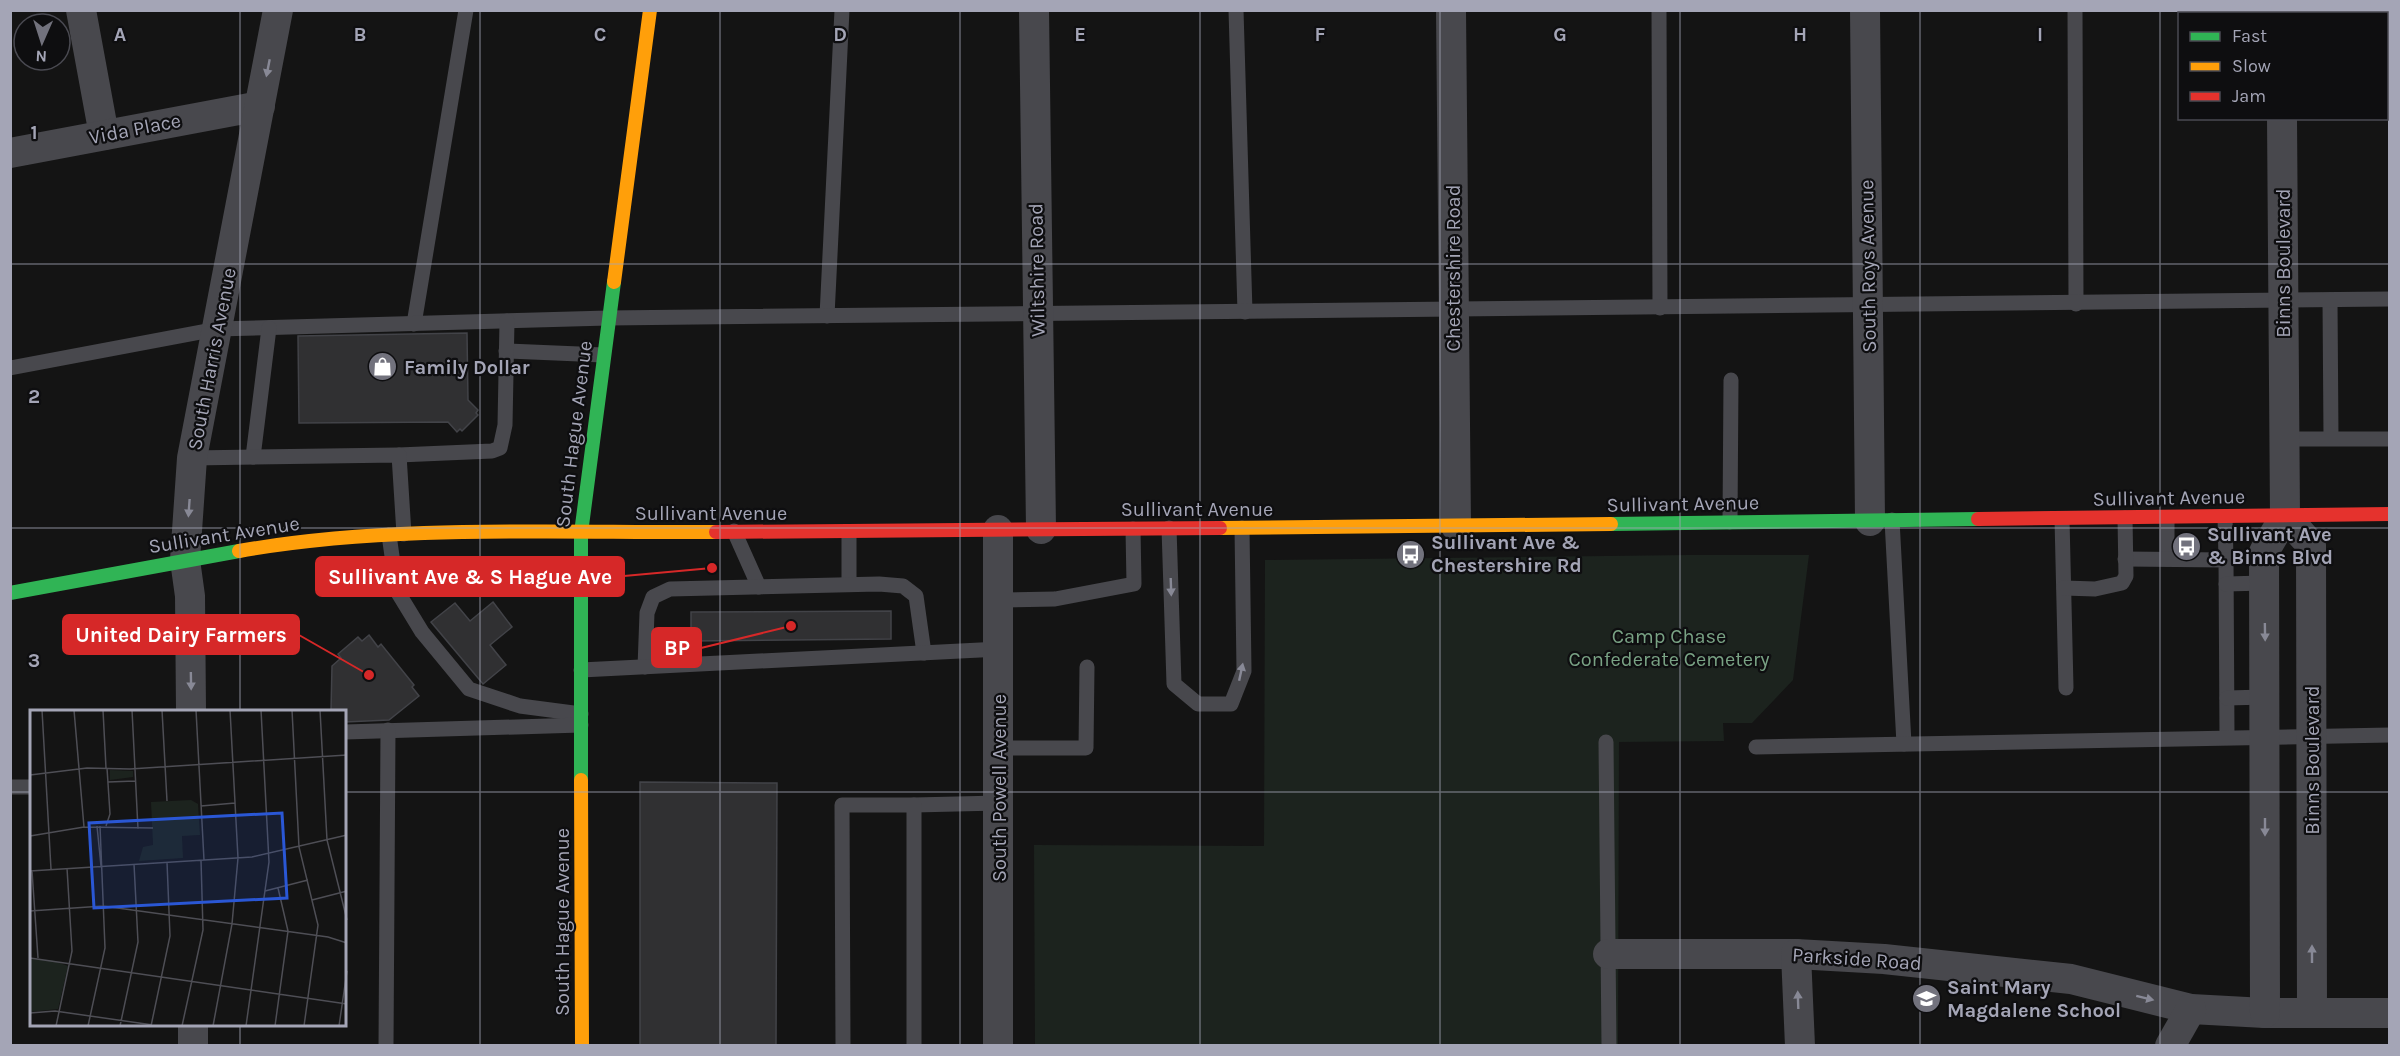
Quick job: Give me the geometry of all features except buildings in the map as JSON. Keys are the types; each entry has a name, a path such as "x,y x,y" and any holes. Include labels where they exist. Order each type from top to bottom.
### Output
{"main road":[{"name":"South Hague Avenue","path":"582,1046 581,534 650,10"},
{"name":"Sullivant Avenue","path":"10,593 274,544 396,534 1456,526 2390,514"}],"street":[{"path":"81,10 104,135"},
{"name":"South Harris Avenue","path":"191,710 190,596 185,560 192,458 278,10"},
{"name":"Wiltshire Road","path":"1034,10 1041,529"},
{"name":"Chestershire Road","path":"1450,10 1456,526"},
{"name":"South Roys Avenue","path":"1865,10 1868,307 1881,521"},
{"name":"Vida Place","path":"10,153 260,106"},
{"name":"Binns Boulevard","path":"2282,120 2285,516 2311,545 2312,1013"},
{"path":"2265,1013 2264,552 2285,516"},
{"name":"South Powell Avenue","path":"998,1046 999,530"},
{"name":"Parkside Road","path":"1608,954 1796,954 1884,959 2071,979 2191,1009 2265,1013 2390,1013"},
{"path":"1796,954 1800,1046"},
{"path":"2170,1046 2191,1009"},
{"path":"193,1026 193,1046"}],"lane":[{"path":"414,324 466,10"},
{"path":"827,316 842,10"},
{"path":"1236,10 1245,312"},
{"path":"1659,10 1660,308"},
{"path":"2075,10 2076,304"},
{"path":"10,368 217,329 608,318 1868,307 2390,299"},
{"path":"2330,300 2331,438"},
{"path":"192,458 399,455 492,451 500,447 505,424 507,321"},
{"path":"253,457 269,328"},
{"path":"506,351 603,355"},
{"path":"1730,522 1731,380"},
{"path":"2284,439 2390,439"},
{"path":"399,455 396,534 397,591 422,632 470,689 520,706 581,719"},
{"path":"2225,517 2227,737"},
{"path":"2064,588 2095,589 2122,583 2126,576 2125,518"},
{"path":"2167,518 2167,559"},
{"path":"2062,519 2066,688"},
{"path":"1881,521 1904,744"},
{"path":"1169,528 1174,684 1198,704 1231,704 1244,671 1242,528"},
{"path":"1000,600 1055,599 1134,584 1132,529"},
{"path":"734,531 759,586"},
{"path":"849,532 849,584"},
{"path":"2125,559 2226,560"},
{"path":"2226,584 2264,583"},
{"path":"645,667 647,613 653,597 670,589 849,584 903,586 916,596 924,653"},
{"path":"581,670 1000,650"},
{"path":"999,748 1086,748 1087,667"},
{"path":"2227,698 2265,697"},
{"path":"346,732 581,719"},
{"path":"386,1046 388,730"},
{"path":"1756,747 2390,735"},
{"path":"1606,742 1609,1046"},
{"path":"10,787 30,787"},
{"path":"843,1046 842,805 999,803"},
{"path":"914,805 914,1046"}],"green space":[{"name":"Camp Chase Confederate Cemetery","path":"1809,555 1793,680 1752,723 1723,723 1724,741 1619,742 1618,1045 1035,1045 1034,845 1264,846 1265,560"}],"traffic: fast":[{"path":"581,780 581,533 614,282"},
{"path":"1611,524 1978,519"},
{"path":"10,593 239,551"}],"traffic: slow":[{"path":"614,282 650,10"},
{"path":"1220,528 1611,524"},
{"path":"239,551 297,542 416,533 716,532"},
{"path":"581,780 582,1046"}],"traffic: jam":[{"path":"1978,519 2390,514"},
{"path":"716,532 1220,528"}],"place":[{"name":"Family Dollar","path":"383,367"},
{"name":"Sullivant Ave & Binns Blvd","path":"2186,546"},
{"name":"Sullivant Ave & Chestershire Rd","path":"1410,554"},
{"name":"Sullivant Ave & S Hague Ave","path":"712,568"},
{"name":"BP","path":"791,626"},
{"name":"United Dairy Farmers","path":"369,675"},
{"name":"Saint Mary Magdalene School","path":"1926,998"}]}
